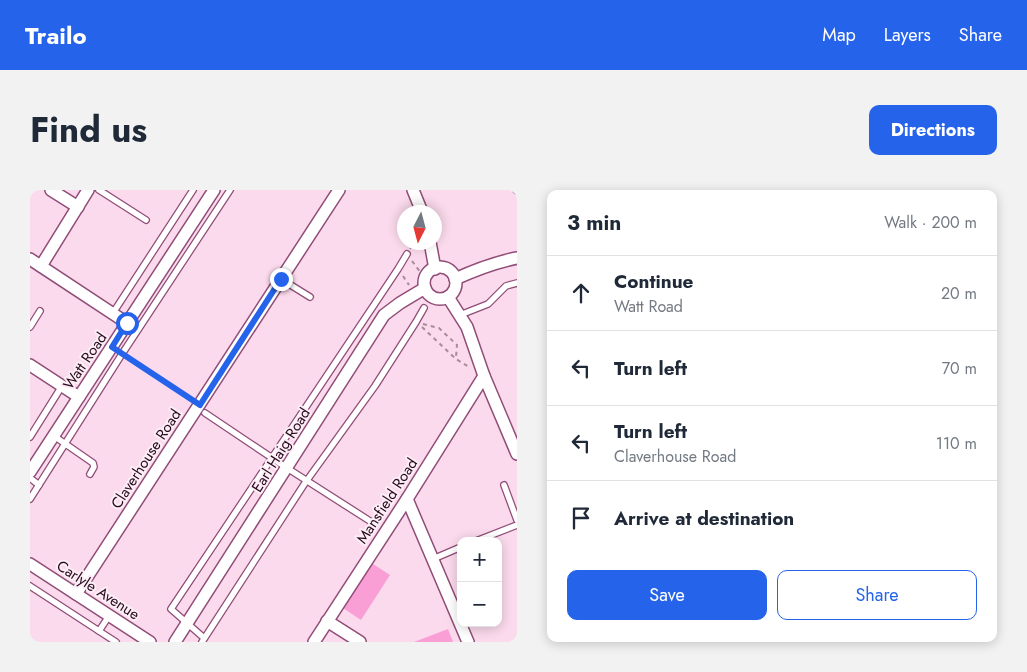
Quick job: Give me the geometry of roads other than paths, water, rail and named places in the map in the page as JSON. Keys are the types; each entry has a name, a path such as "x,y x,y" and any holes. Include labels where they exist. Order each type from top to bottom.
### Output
{"street":[{"path":"51,190 78,207"},
{"path":"41,266 88,190"},
{"name":"Watt Road","path":"30,472 214,190"},
{"name":"Claverhouse Road","path":"76,594 203,409 281,279 338,190"},
{"path":"413,190 419,205"},
{"path":"431,250 435,269"},
{"path":"456,279 473,271 517,258"},
{"path":"30,259 127,323"},
{"path":"444,268 449,270 456,279 453,293 448,297 438,299 428,293 425,283 428,274 435,269 444,268"},
{"name":"Earl Haig Road","path":"175,642 384,316 425,283"},
{"path":"448,297 467,327 484,376 517,454"},
{"path":"30,365 78,397"},
{"name":"Mansfield Road","path":"314,642 484,376"},
{"path":"407,499 468,642"},
{"name":"Carlyle Avenue","path":"30,564 150,642"},
{"path":"327,621 360,642"}],"lane":[{"path":"99,190 146,220"},
{"path":"113,313 193,190"},
{"path":"30,499 122,354 230,190"},
{"path":"205,203 217,210"},
{"path":"407,254 171,609 203,640 307,480 375,386 424,308"},
{"path":"281,279 310,297"},
{"path":"460,315 488,304 506,286 517,283"},
{"path":"30,327 40,312"},
{"path":"112,347 122,354"},
{"path":"331,369 345,377"},
{"path":"30,437 62,386"},
{"path":"203,409 272,458 373,524"},
{"path":"54,436 93,463 94,466 90,474"},
{"path":"30,478 39,485"},
{"path":"504,485 517,520"},
{"path":"486,537 517,524"},
{"path":"433,559 457,549"},
{"path":"30,586 116,642"},
{"path":"99,631 109,616"}]}
